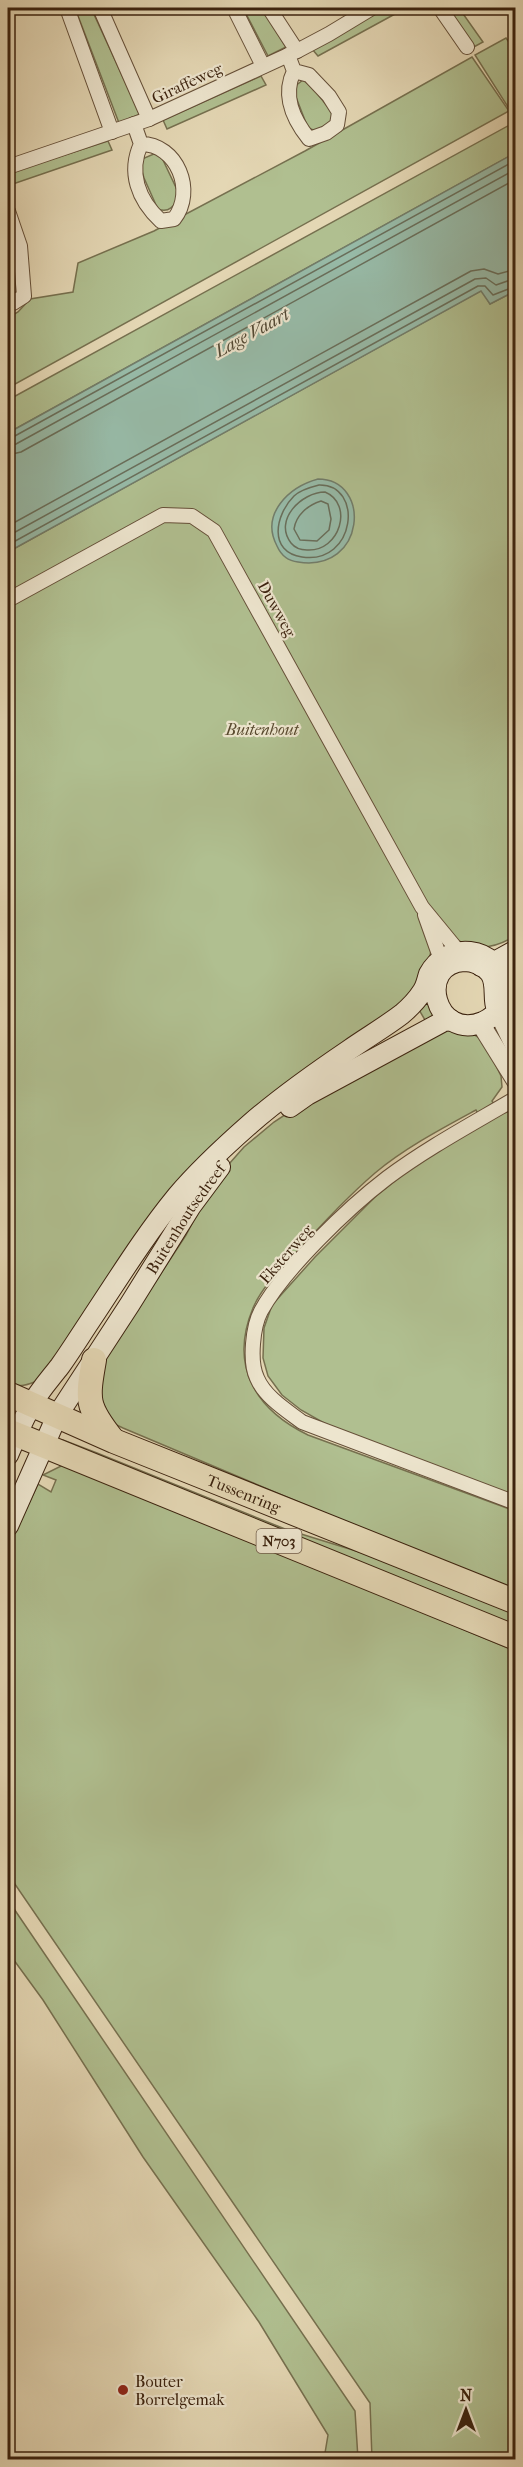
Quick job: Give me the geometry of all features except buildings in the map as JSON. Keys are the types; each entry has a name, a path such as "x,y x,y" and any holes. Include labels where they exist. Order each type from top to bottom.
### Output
{"highway":[{"path":"94,1360 88,1396 93,1415 114,1441"},
{"name":"Tussenring","path":"8,1394 114,1441 516,1602"},
{"name":"Tussenring","path":"11,1440 42,1445 516,1638"}],"main road":[{"path":"486,961 490,954 516,940"},
{"path":"442,966 459,952 486,961 501,972 510,986 497,1010 480,1023 465,1024 451,1020 440,1009 431,989 431,971 457,962 486,961 516,950"},
{"path":"486,961 493,978 494,1002 497,1010"},
{"name":"Buitenhoutsedreef","path":"11,1440 31,1404 177,1196 309,1077 401,1014 418,997 431,989"},
{"name":"Buitenhoutsedreef","path":"256,1125 444,1021 451,1020"},
{"name":"Buitenhoutsedreef","path":"8,1526 42,1445 57,1416 196,1198 235,1144"}],"street":[{"path":"67,8 112,132"},
{"path":"100,8 149,118"},
{"path":"234,8 263,66"},
{"path":"269,8 293,53 294,71 288,82 288,100 298,125 309,139 326,133 337,125 339,112 329,96 309,75 294,71"},
{"name":"Giraffeweg","path":"8,167 149,118 293,53 372,8"},
{"path":"440,8 467,47"},
{"path":"134,124 141,144 134,159 135,178 141,194 151,212 160,221 174,219 181,209 184,196 180,171 169,153 154,144 141,144"},
{"path":"8,212 20,246 24,296 13,303 8,303"},
{"name":"Duwweg","path":"8,600 163,515 192,516 214,531 423,908 459,952"},
{"name":"Duwweg","path":"423,908 442,966"},
{"path":"497,1010 516,1049"},
{"path":"480,1023 516,1081"},
{"name":"Eksterweg","path":"516,1098 437,1144 387,1179 333,1226 278,1285 260,1313 252,1346 256,1377 277,1405 302,1422 516,1503"}],"green space":[{"path":"75,8 91,8 140,114 119,123"},
{"path":"243,8 262,8 286,47 268,56"},
{"path":"384,8 406,8 318,56 312,49"},
{"path":"445,8 459,8 483,42 472,48"},
{"path":"506,38 513,48 515,47 515,118 475,55"},
{"path":"472,57 509,111 8,388 8,318 18,312 30,299 73,292 78,263 154,231 305,151"},
{"path":"261,76 266,85 167,129 163,120"},
{"path":"303,80 313,88 334,115 334,120 316,131 308,128 294,92 294,87"},
{"path":"515,122 515,153 8,433 8,400"},
{"path":"108,141 112,150 10,185 8,173"},
{"path":"156,153 162,158 180,196 172,207 166,210 158,209 141,168 142,159"},
{"path":"8,231 18,289 15,293 8,295"},
{"name":"Buitenhout","path":"482,290 490,304 515,291 515,936 499,944 475,947 451,935 432,948 425,973 467,1030 484,1041 501,1076 502,1087 492,1101 500,1114 512,1111 515,1113 515,1496 331,1427 301,1410 282,1395 268,1376 263,1358 264,1328 272,1305 315,1257 376,1196 411,1168 483,1124 476,1110 399,1155 364,1183 334,1212 261,1293 246,1329 244,1349 246,1367 261,1399 289,1424 308,1435 515,1511 515,1598 334,1517 106,1420 96,1373 186,1235 214,1181 244,1147 274,1122 324,1089 432,1032 411,996 244,1122 39,1380 24,1385 8,1383 8,552"},
{"path":"51,1438 63,1440 97,1453 285,1529 382,1559 515,1614 515,1632"},
{"path":"67,1463 515,1651 515,2459 372,2459 370,2403 8,1874 8,1548 38,1484 51,1492 56,1480 43,1475"},
{"path":"8,1900 355,2411 358,2459 324,2459 328,2435 259,2322 143,2157 43,2000 8,1952"}],"water":[{"name":"Lage Vaart","path":"515,153 515,291 490,304 481,291 8,552 8,433"},
{"path":"318,479 335,483 347,494 353,508 354,525 348,541 337,554 321,562 294,561 285,557 277,546 272,523 280,504 288,495 297,488"}],"place":[{"name":"Bouter Borrelgemak","path":"123,2390"}]}
